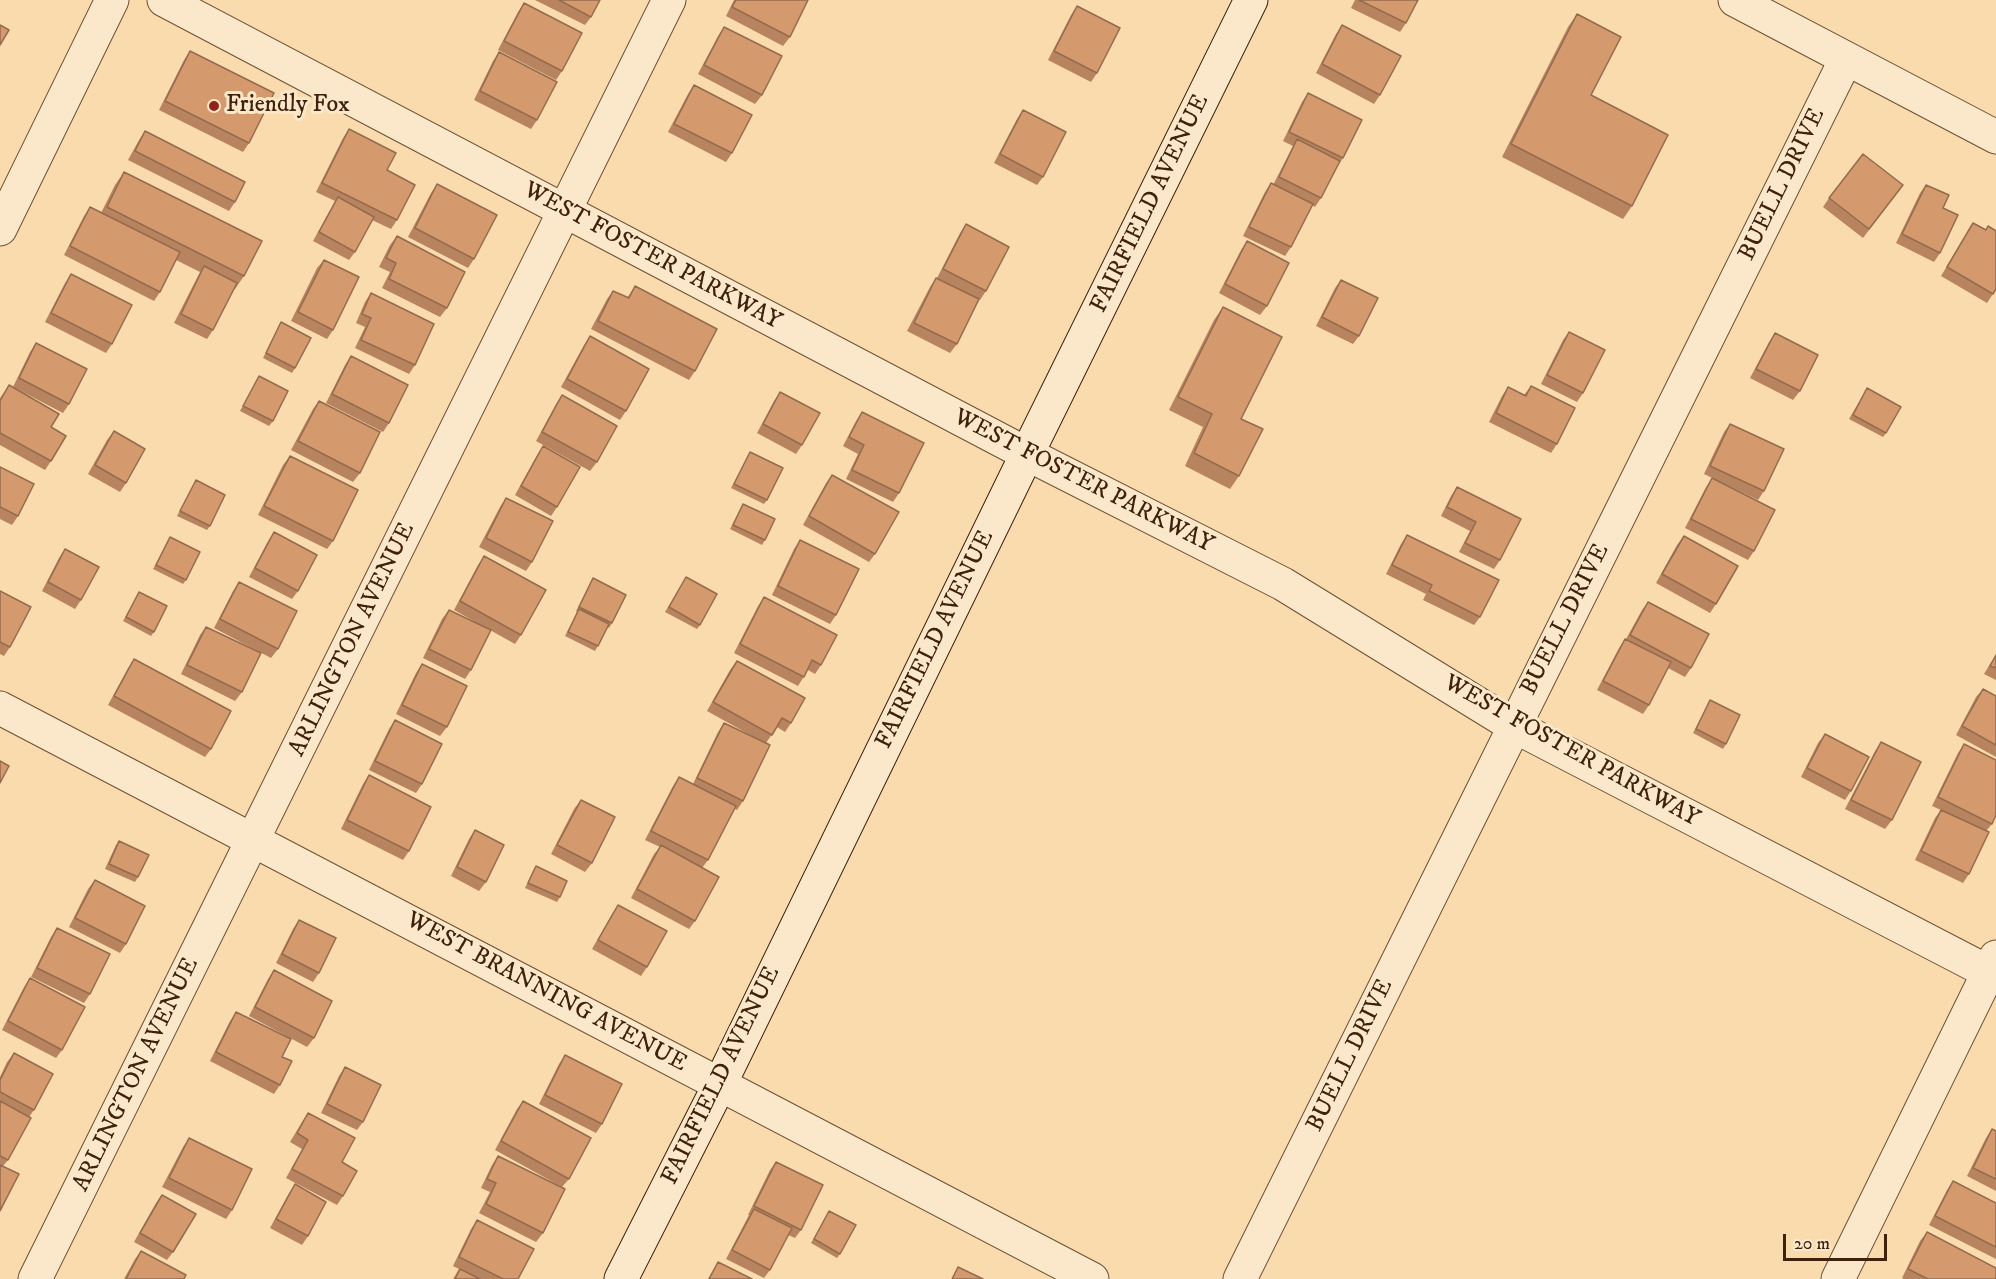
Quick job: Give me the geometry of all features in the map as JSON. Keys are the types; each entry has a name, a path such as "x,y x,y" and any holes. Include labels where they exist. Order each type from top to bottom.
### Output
{"street":[{"path":"0,229 112,0"},
{"name":"WEST FOSTER PARKWAY","path":"164,0 1027,454 1283,584 1514,726 1994,968"},
{"name":"ARLINGTON AVENUE","path":"35,1279 669,0"},
{"name":"FAIRFIELD AVENUE","path":"621,1279 720,1084 1251,0"},
{"path":"1736,0 1996,137"},
{"name":"BUELL DRIVE","path":"1240,1279 1846,59"},
{"name":"WEST BRANNING AVENUE","path":"0,708 1092,1279"},
{"path":"1838,1279 1994,968"}],"building":[{"path":"559,0 600,0 591,17"},
{"path":"736,0 808,0 790,37 732,7"},
{"path":"1359,0 1418,0 1406,23"},
{"path":"524,3 582,33 562,71 504,41"},
{"path":"1077,6 1120,28 1097,73 1054,51"},
{"path":"1577,14 1621,37 1591,95 1668,135 1632,206 1511,144"},
{"path":"0,25 9,30 0,45"},
{"path":"1342,25 1401,56 1380,95 1322,64"},
{"path":"724,27 782,56 762,95 704,65"},
{"name":"Friendly Fox","path":"190,51 274,93 249,143 165,101"},
{"path":"499,52 557,82 537,120 480,91"},
{"path":"694,85 752,115 732,153 674,124"},
{"path":"1308,93 1362,120 1343,158 1289,132"},
{"path":"1023,110 1066,132 1043,177 1000,154"},
{"path":"349,129 396,153 387,170 415,185 397,220 322,183"},
{"path":"145,131 245,182 235,202 135,151"},
{"path":"1297,139 1340,161 1321,198 1279,177"},
{"path":"1863,154 1903,185 1869,229 1829,198"},
{"path":"124,172 262,241 244,276 107,207"},
{"path":"1271,183 1313,204 1291,247 1249,227"},
{"path":"437,184 497,215 474,259 415,228"},
{"path":"1926,185 1949,195 1943,208 1958,215 1940,253 1902,234"},
{"path":"338,197 374,217 355,252 319,232"},
{"path":"90,207 180,252 160,292 70,246"},
{"path":"1973,223 1986,230 1988,226 1996,231 1996,289 1993,294 1947,267"},
{"path":"966,224 1009,247 986,291 943,269"},
{"path":"397,236 465,272 447,308 389,279 396,263 386,258"},
{"path":"1247,241 1289,263 1267,306 1225,284"},
{"path":"324,260 359,277 333,330 298,312"},
{"path":"204,266 237,283 213,330 181,314"},
{"path":"71,274 132,305 112,344 51,313"},
{"path":"936,278 979,299 957,344 914,323"},
{"path":"1341,280 1378,298 1359,336 1322,317"},
{"path":"635,286 717,329 695,371 598,321 613,291 629,298"},
{"path":"371,293 434,324 415,365 361,340 371,318 362,314"},
{"path":"1223,307 1282,337 1241,419 1263,429 1239,476 1194,453 1212,414 1178,397"},
{"path":"281,322 311,338 295,368 266,353"},
{"path":"1569,332 1605,350 1583,393 1547,375"},
{"path":"1775,333 1818,355 1800,391 1756,369"},
{"path":"590,336 649,369 626,411 567,379"},
{"path":"36,343 87,369 69,404 19,378"},
{"path":"351,356 408,385 389,423 332,394"},
{"path":"259,376 288,391 273,421 243,406"},
{"path":"9,385 59,414 51,427 66,436 51,461 0,433 0,401"},
{"path":"1531,386 1575,408 1557,444 1496,413 1508,387 1526,396"},
{"path":"1867,388 1901,407 1886,433 1853,415"},
{"path":"780,392 820,413 802,445 763,424"},
{"path":"562,395 617,426 597,462 542,432"},
{"path":"319,401 380,432 360,473 298,441"},
{"path":"862,412 924,443 899,493 852,470 864,445 849,437"},
{"path":"1730,424 1784,449 1764,491 1710,466"},
{"path":"114,431 145,449 126,483 95,465"},
{"path":"543,446 580,467 557,507 521,486"},
{"path":"750,452 783,468 767,500 734,484"},
{"path":"290,456 358,490 333,541 264,506"},
{"path":"0,467 34,484 18,516 0,507"},
{"path":"832,475 899,512 875,554 809,516"},
{"path":"1712,478 1775,510 1754,551 1691,519"},
{"path":"196,480 225,495 210,526 180,511"},
{"path":"1457,487 1521,519 1500,560 1465,543 1476,522 1447,507"},
{"path":"506,498 553,521 532,562 486,538"},
{"path":"743,504 775,519 765,540 733,525"},
{"path":"274,532 317,555 298,591 255,568"},
{"path":"1407,535 1499,580 1480,617 1429,591 1432,585 1392,565"},
{"path":"1684,536 1738,566 1716,604 1662,574"},
{"path":"170,537 200,552 186,580 156,565"},
{"path":"800,540 859,569 836,615 778,586"},
{"path":"65,549 99,567 81,600 48,582"},
{"path":"484,556 546,590 521,635 460,601"},
{"path":"686,577 717,594 700,625 669,607"},
{"path":"593,578 626,595 612,623 579,607"},
{"path":"239,582 297,611 278,649 220,619"},
{"path":"0,591 31,607 10,647 0,642"},
{"path":"139,592 167,606 154,632 126,617"},
{"path":"764,597 837,635 821,665 812,660 804,677 740,644"},
{"path":"1648,602 1709,634 1691,668 1630,635"},
{"path":"579,609 609,624 598,646 568,632"},
{"path":"449,610 491,630 471,670 429,649"},
{"path":"206,627 261,653 242,692 187,665"},
{"path":"1625,639 1671,662 1649,705 1603,681"},
{"path":"1996,655 1996,668 1990,666"},
{"path":"134,659 231,711 211,749 114,696"},
{"path":"737,661 805,698 791,723 782,718 772,735 713,702"},
{"path":"422,664 467,686 447,727 402,705"},
{"path":"1983,689 1996,696 1996,745 1962,726"},
{"path":"1710,700 1740,715 1726,744 1696,729"},
{"path":"395,720 442,744 422,784 375,761"},
{"path":"724,723 770,745 743,801 697,778"},
{"path":"1825,734 1869,757 1851,791 1807,768"},
{"path":"1881,742 1921,762 1892,820 1851,800"},
{"path":"1964,744 1996,760 1996,815 1992,824 1938,797"},
{"path":"0,761 9,766 0,783"},
{"path":"369,775 431,807 409,851 347,820"},
{"path":"679,777 736,806 708,860 651,831"},
{"path":"581,800 615,817 592,863 557,845"},
{"path":"1941,810 1989,832 1969,874 1921,851"},
{"path":"475,830 504,845 486,882 457,867"},
{"path":"119,841 149,855 138,877 109,864"},
{"path":"661,845 719,877 695,921 637,889"},
{"path":"536,866 567,881 560,897 528,883"},
{"path":"95,880 145,906 126,944 75,918"},
{"path":"618,905 667,931 647,967 598,940"},
{"path":"299,920 336,938 319,973 282,954"},
{"path":"57,928 110,954 90,994 37,968"},
{"path":"274,970 332,1001 314,1038 255,1007"},
{"path":"30,978 85,1007 62,1050 8,1021"},
{"path":"236,1012 291,1039 282,1057 292,1061 280,1085 216,1052"},
{"path":"14,1053 53,1074 34,1110 0,1092 0,1080"},
{"path":"565,1055 622,1084 602,1124 545,1095"},
{"path":"345,1067 381,1085 363,1122 327,1104"},
{"path":"0,1101 31,1118 8,1160 0,1156"},
{"path":"523,1101 591,1138 569,1179 501,1141"},
{"path":"308,1113 355,1138 342,1162 357,1171 343,1196 292,1169 308,1140 297,1133"},
{"path":"1992,1129 1996,1131 1996,1179 1973,1168"},
{"path":"189,1138 252,1169 232,1210 169,1178"},
{"path":"498,1156 565,1189 543,1233 486,1204 496,1183 487,1179"},
{"path":"776,1162 823,1185 801,1230 754,1206"},
{"path":"0,1165 19,1174 0,1211"},
{"path":"1953,1181 1996,1203 1996,1247 1935,1216"},
{"path":"295,1184 326,1202 308,1236 276,1219"},
{"path":"162,1195 196,1214 173,1252 140,1233"},
{"path":"754,1209 792,1228 770,1270 732,1250"},
{"path":"829,1211 856,1225 840,1254 814,1239"},
{"path":"477,1220 534,1249 518,1279 503,1279 459,1257"},
{"path":"1927,1232 1996,1268 1996,1279 1928,1279 1908,1269"},
{"path":"141,1251 186,1275 184,1279 126,1279"},
{"path":"718,1262 752,1279 709,1279"},
{"path":"958,1267 983,1279 952,1279"},
{"path":"460,1269 480,1279 455,1279"}],"place":[{"name":"Friendly Fox","path":"214,106"}]}
